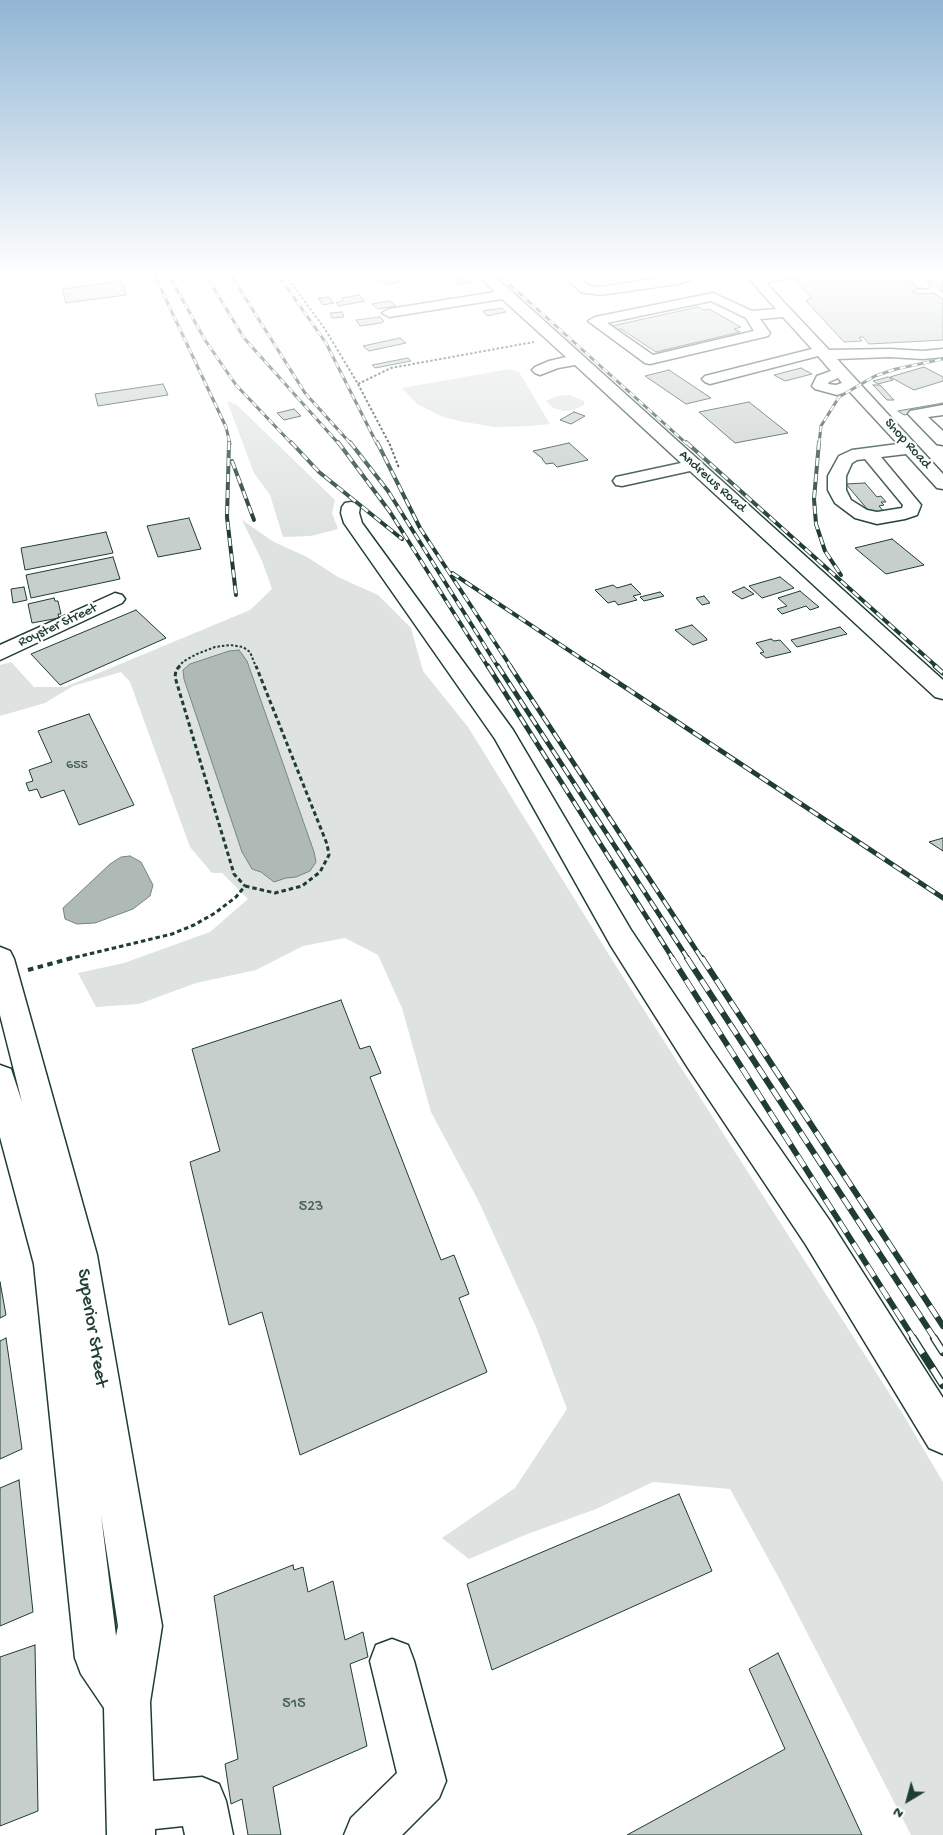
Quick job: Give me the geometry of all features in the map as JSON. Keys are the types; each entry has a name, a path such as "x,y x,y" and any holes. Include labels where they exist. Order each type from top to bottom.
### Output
{"street":[{"name":"Andrews Road","path":"575,358 943,692"},
{"path":"647,358 650,360 660,358"},
{"path":"710,379 804,358"},
{"name":"Shop Road","path":"828,358 943,484"},
{"path":"540,370 554,364 578,360"},
{"path":"841,372 822,379 820,386 837,390 853,384"},
{"path":"943,410 916,414 943,440"},
{"path":"869,453 912,505 911,511 905,514 877,518 862,514 844,503 837,490 836,476 845,460 852,455 910,448"},
{"path":"622,481 693,465"},
{"path":"352,507 350,513 353,523 505,736 621,938 699,1058 818,1233 943,1434"},
{"name":"Royster Street","path":"0,653 115,599"},
{"name":"Superior Street","path":"3,968 66,1259 97,1658 127,1702 131,1821"},
{"name":"Superior Street","path":"0,1079 66,1259"},
{"path":"368,1835 422,1781 392,1661"},
{"path":"131,1821 202,1801 209,1835"}],"path":[{"path":"342,358 358,384 400,468"},
{"path":"358,384 391,368 445,358"},
{"path":"230,645 243,647 250,652 328,844 329,855 320,872 302,886 275,893 245,886 234,874 175,677 176,670 184,661 215,647 230,645"},
{"path":"3,968 93,952 172,934 194,926 215,913 236,897 245,886"}],"shaded area":[{"path":"509,369 519,372 550,424 495,427 459,421 443,417 417,404 402,388"},
{"path":"569,395 584,401 584,405 573,410 564,411 553,408 546,401 557,396"},
{"path":"227,401 237,405 335,500 332,513 338,529 311,536 283,537 270,495 254,473"},
{"path":"242,520 274,542 307,557 338,577 378,595 411,628 423,671 468,727 616,966 904,1416 943,1482 943,1835 911,1835 780,1580 730,1489 653,1482 596,1509 525,1535 469,1559 442,1538 515,1488 567,1409 536,1327 478,1200 431,1112 402,1008 378,955 345,938 303,946 256,970 196,983 139,1004 96,1007 78,973 124,963 210,932 248,899 222,873 212,873 190,847 130,682 121,672 73,686 45,703 0,716 0,665 11,662 34,687 65,687 250,610 272,589 262,561"},
{"path":"239,650 247,661 316,862 310,871 296,877 274,882 261,872 252,869 242,852 184,679 183,670 190,664 229,651"},
{"path":"130,856 141,862 153,885 150,896 133,909 95,923 77,924 65,919 63,908 110,864 121,857"}],"building":[{"path":"408,358 411,361 375,368 372,365"},
{"path":"924,367 943,377 943,381 914,390 890,377"},
{"path":"801,368 812,374 785,381 774,375"},
{"path":"669,370 711,398 686,404 645,376"},
{"path":"888,377 893,380 878,384 873,381"},
{"path":"163,384 168,395 98,406 95,394"},
{"path":"873,385 880,385 894,400 887,400"},
{"path":"749,402 788,433 735,443 699,412"},
{"path":"943,403 943,407 904,415 898,411"},
{"path":"294,409 301,416 284,420 277,413"},
{"path":"574,412 585,416 571,424 560,420"},
{"path":"569,443 588,460 557,467 553,463 546,464 533,451"},
{"path":"865,483 877,497 881,496 886,502 881,502 884,505 879,506 887,515 873,516 846,484"},
{"path":"189,518 201,549 158,557 147,526"},
{"path":"106,532 113,553 25,570 21,548"},
{"path":"892,539 924,565 886,574 855,548"},
{"path":"113,557 120,579 31,598 26,575"},
{"path":"780,577 794,588 762,598 749,586"},
{"path":"631,584 641,594 633,596 637,600 618,605 615,601 608,603 595,590 613,585 617,588"},
{"path":"24,587 27,600 13,603 11,589"},
{"path":"744,587 754,594 742,599 732,592"},
{"path":"800,591 819,607 810,610 806,606 782,614 777,609 787,606 778,598"},
{"path":"660,592 664,596 644,601 640,597"},
{"path":"704,596 710,603 702,605 696,598"},
{"path":"54,598 55,601 58,601 61,614 58,614 59,618 32,623 28,604"},
{"path":"136,610 166,638 60,685 31,654"},
{"path":"692,625 707,640 693,645 675,630"},
{"path":"840,627 847,634 797,647 791,640"},
{"path":"771,639 774,641 780,640 791,652 766,658 760,653 764,652 756,643"},
{"path":"89,714 134,805 79,825 64,790 41,798 37,789 29,791 26,783 33,781 29,770 52,762 38,731"},
{"path":"943,838 943,851 929,842"},
{"path":"341,1000 360,1049 370,1046 381,1073 370,1077 441,1260 454,1255 469,1294 459,1298 487,1372 300,1455 262,1312 229,1325 190,1162 220,1151 192,1049"},
{"path":"0,1282 6,1315 0,1318"},
{"path":"6,1338 22,1449 0,1459 0,1341"},
{"path":"19,1480 33,1612 0,1626 0,1488"},
{"path":"679,1494 712,1571 492,1670 467,1584"},
{"path":"293,1565 294,1570 303,1567 308,1592 333,1581 345,1640 363,1632 368,1657 350,1664 367,1746 273,1787 281,1835 248,1835 242,1799 231,1804 225,1764 238,1759 214,1596"},
{"path":"35,1645 38,1811 0,1826 0,1657"},
{"path":"778,1653 862,1835 627,1835 785,1749 749,1669"}],"railway":[{"path":"193,358 226,427 230,444"},
{"path":"217,358 236,385 292,444"},
{"path":"262,358 339,444"},
{"path":"283,358 305,393 351,444"},
{"path":"333,358 377,444"},
{"path":"591,358 687,444"},
{"path":"819,444 821,426 839,397 875,376 896,369 943,359"},
{"path":"229,442 227,517 236,595"},
{"path":"291,442 319,472 402,539"},
{"path":"338,442 390,512 488,667"},
{"path":"350,442 388,491 498,667"},
{"path":"377,442 420,528 511,667"},
{"path":"686,442 937,667"},
{"path":"819,442 814,499 816,524 825,551 841,575"},
{"path":"232,461 254,520"},
{"path":"452,573 594,667"},
{"path":"488,666 673,959"},
{"path":"498,666 688,959"},
{"path":"510,666 702,959"},
{"path":"593,666 943,898"},
{"path":"935,666 943,673"},
{"path":"672,958 914,1339"},
{"path":"687,958 935,1339"},
{"path":"702,958 943,1326"},
{"path":"913,1338 943,1385"},
{"path":"934,1338 943,1352"}]}
